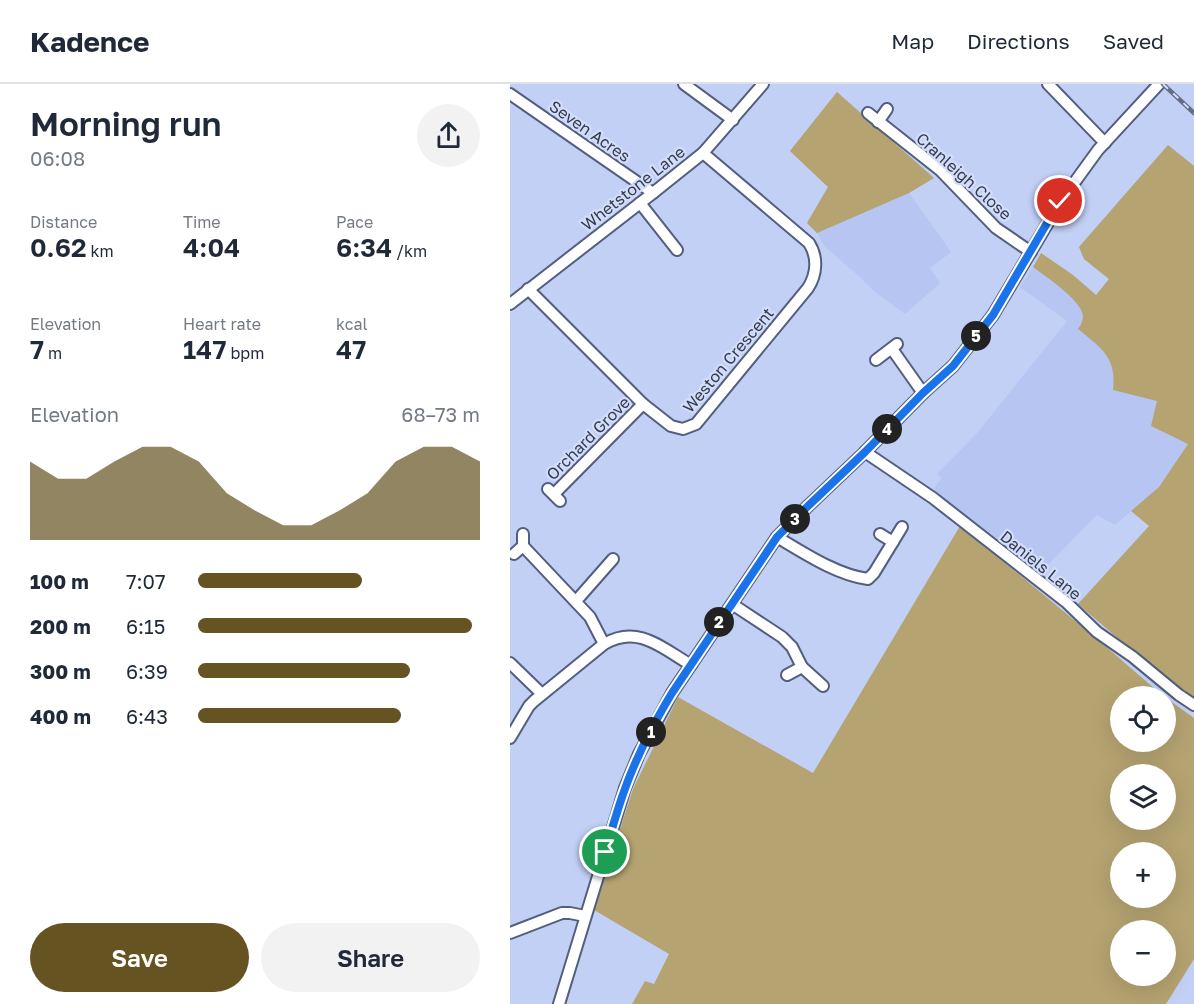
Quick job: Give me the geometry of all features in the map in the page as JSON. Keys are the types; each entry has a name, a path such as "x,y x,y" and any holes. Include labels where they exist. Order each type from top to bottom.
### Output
{"street":[{"path":"684,84 733,120"},
{"name":"Whetstone Lane","path":"510,304 703,153 763,84"},
{"path":"1048,84 1105,143"},
{"path":"559,1004 625,788 639,754 672,693 777,537 953,366 993,315 1060,201 1105,143 1156,87"},
{"name":"Seven Acres","path":"510,94 653,193"},
{"path":"878,122 887,109"},
{"name":"Cranleigh Close","path":"868,113 940,170 996,228 1031,252"},
{"name":"Weston Crescent","path":"528,290 643,404 671,426 683,429 696,424 810,285 815,271 815,256 809,243 703,153"},
{"path":"640,203 675,247 664,252"},
{"path":"876,360 894,346 923,393"},
{"name":"Orchard Grove","path":"554,494 643,404"},
{"name":"Daniels Lane","path":"865,452 933,498 1066,602 1096,632 1133,657 1194,705"},
{"path":"777,537 816,561 858,578 868,579 902,527"},
{"path":"514,554 523,546 524,534"},
{"path":"880,534 893,542"},
{"path":"523,546 590,617 604,644"},
{"path":"576,601 613,559"},
{"path":"732,604 772,629 792,646 802,667 823,686"},
{"path":"510,737 530,706 542,694 604,644 615,638 639,637 651,641 691,665"},
{"path":"510,663 542,694"},
{"path":"787,675 802,667"},
{"path":"510,933 562,913 585,916"}],"shaded area":[{"path":"837,92 934,178 909,193 951,252 930,268 940,283 905,314 874,291 824,246 817,233 807,223 828,187 790,151"},
{"path":"837,92 934,178 909,193 817,233 807,223 828,187 790,151"},
{"path":"1168,145 1194,166 1194,435 1159,487 1115,525 1097,515 1042,571 937,494 934,488 942,478 937,474 978,432 1067,321 1020,287 1041,253 1073,275 1096,295 1109,279 1084,259 1079,247"},
{"path":"1168,145 1194,166 1194,698 1136,654 1078,604 1149,526 1131,511 1159,487 1188,444 1151,426 1157,401 1113,390 1114,379 1106,354 1078,329 1083,317 1081,309 1062,289 1033,267 1041,253 1073,275 1096,295 1109,279 1084,259 1079,247"},
{"path":"960,526 1151,686 1110,686 1110,752 1176,752 1176,705 1194,718 1194,959 1166,1004 632,1004 645,981 654,984 669,954 594,910 633,789 678,697 813,773"}],"railway":[{"path":"1163,84 1194,113"}],"route":[{"path":"605,852 625,788 657,719 777,537 953,366 993,315 1060,201"}]}
